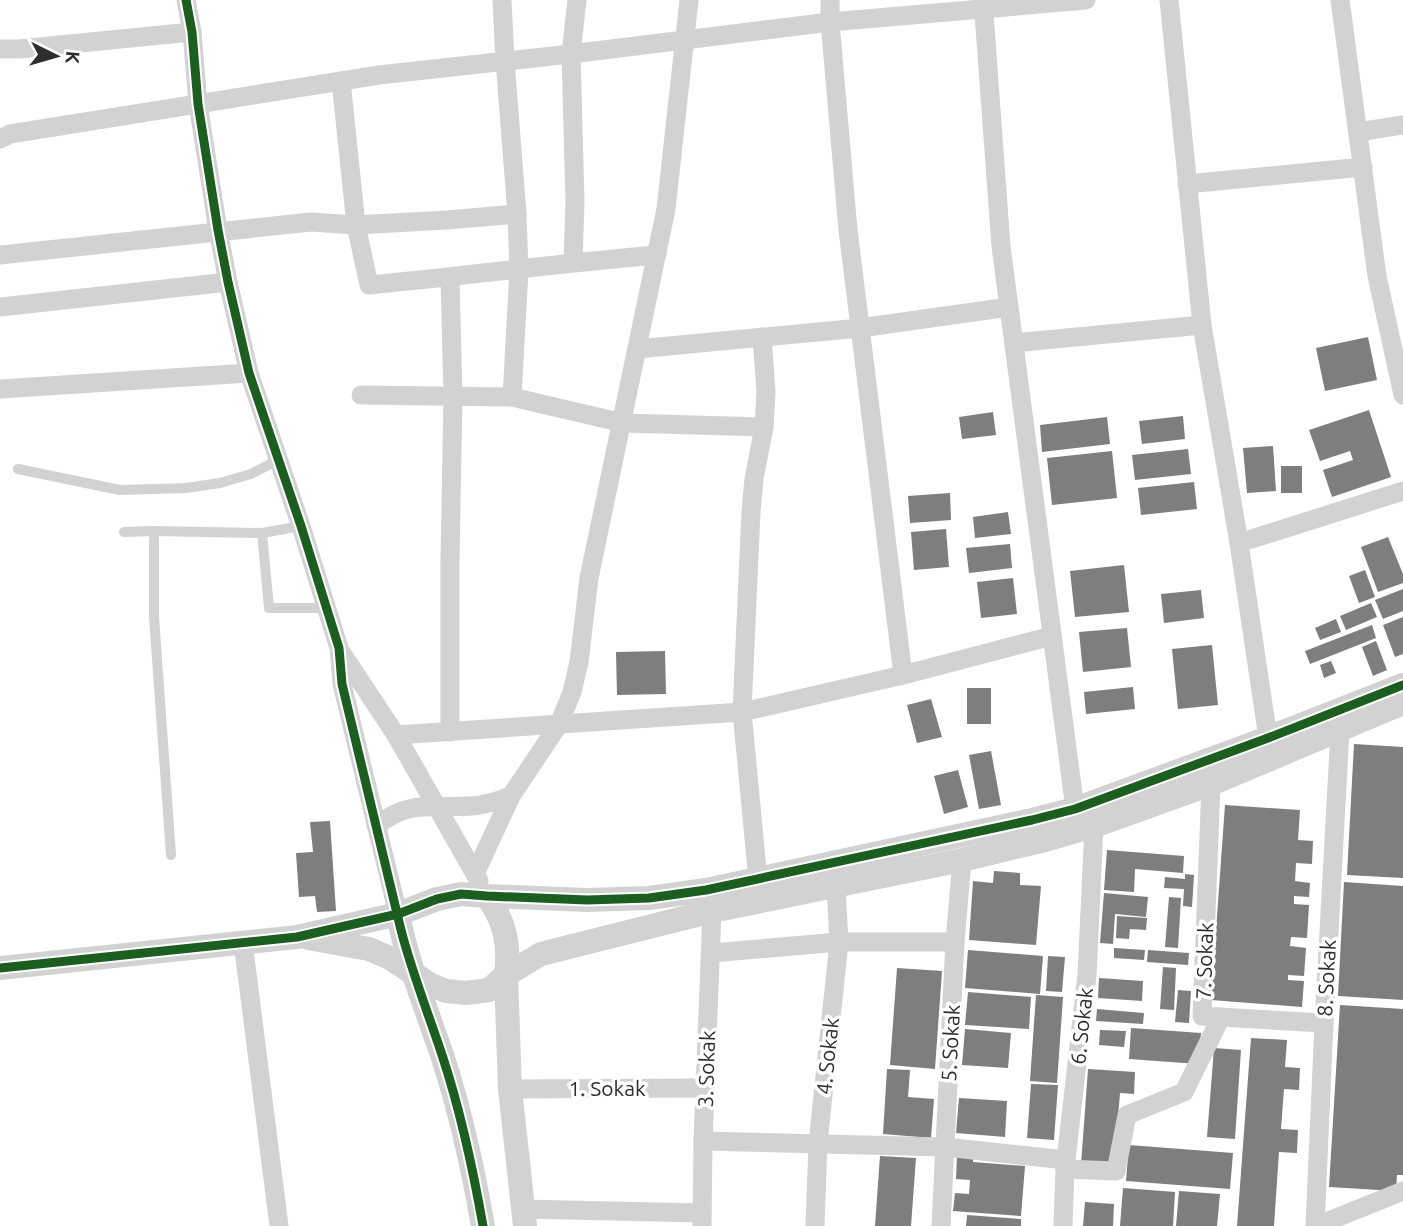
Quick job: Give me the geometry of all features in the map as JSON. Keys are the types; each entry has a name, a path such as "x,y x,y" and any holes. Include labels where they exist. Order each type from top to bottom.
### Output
{"street":[{"path":"186,0 192,32 198,104 218,230 249,373 339,648 342,684 407,954 444,1060 460,1117 474,1173 483,1226"},
{"path":"502,0 519,270 512,397"},
{"path":"573,262 575,202 571,54 577,0"},
{"path":"475,874 512,796 559,724 572,692 579,662 589,578 666,209 689,0"},
{"path":"830,0 848,230 903,675"},
{"path":"0,139 10,134 379,75 984,5 1086,0"},
{"path":"1169,0 1202,325 1268,737"},
{"path":"1340,0 1377,276 1403,395"},
{"path":"984,5 1001,246 1075,809"},
{"path":"0,49 192,32"},
{"path":"341,81 356,225 369,285 450,278 573,262 657,256"},
{"path":"1358,132 1403,125"},
{"path":"1187,184 1363,167"},
{"path":"0,255 311,222 356,225 517,214"},
{"path":"450,278 453,396 450,732"},
{"path":"0,307 228,282"},
{"path":"638,349 860,328 1009,307"},
{"path":"1014,343 1202,325"},
{"path":"758,880 742,712 751,511 764,427 766,391 762,337"},
{"path":"0,389 249,373"},
{"path":"361,395 512,397 623,423 764,427"},
{"path":"1238,543 1403,491"},
{"path":"396,735 742,712 903,675 1052,636"},
{"path":"339,648 396,735 497,911 505,931 508,957 506,975 510,1089 523,1217 702,1219"},
{"path":"0,968 297,937 398,914 425,903 461,894 587,900 649,898 758,880 1075,809 1403,685"},
{"path":"297,937 369,948 390,958 429,984 446,991 466,993 489,990 506,975 541,954 712,911 962,860 1094,826 1211,785 1403,703"},
{"name":"8. Sokak","path":"1315,1226 1340,730"},
{"name":"7. Sokak","path":"1211,785 1202,1016 1324,1023"},
{"path":"376,826 406,809 426,805 479,805 512,796"},
{"name":"6. Sokak","path":"1063,1226 1066,1164 1087,975 1094,826"},
{"name":"5. Sokak","path":"941,1226 955,943 962,860"},
{"name":"4. Sokak","path":"815,1226 818,1143 839,942 836,887"},
{"name":"3. Sokak","path":"702,1219 704,1088 712,911"},
{"path":"243,942 279,1226"},
{"path":"711,953 839,942 955,943"},
{"path":"703,1141 944,1147 1116,1171 1127,1115 1184,1093 1221,1017"},
{"name":"1. Sokak","path":"510,1089 704,1088"},
{"path":"1315,1226 1360,1217 1403,1191"}],"lane":[{"path":"18,469 120,490 186,488 220,483 251,474 278,460"},
{"path":"124,532 262,534 301,526"},
{"path":"154,531 154,617 171,855"},
{"path":"262,534 269,608 326,608"}],"building":[{"path":"1368,337 1377,380 1325,391 1316,348"},
{"path":"1369,410 1391,477 1332,497 1323,470 1353,460 1350,451 1320,461 1309,430"},
{"path":"993,412 996,435 962,439 959,417"},
{"path":"1183,416 1185,439 1142,444 1139,421"},
{"path":"1107,417 1110,444 1042,452 1040,425"},
{"path":"1273,446 1276,491 1247,493 1243,448"},
{"path":"1188,449 1191,474 1135,480 1132,455"},
{"path":"1112,451 1117,498 1052,505 1047,458"},
{"path":"1281,466 1302,466 1302,493 1281,493"},
{"path":"1194,482 1197,509 1141,515 1138,488"},
{"path":"950,493 951,520 910,523 908,496"},
{"path":"1008,512 1011,534 975,538 973,517"},
{"path":"946,529 949,567 914,570 911,532"},
{"path":"1388,537 1403,574 1403,583 1378,592 1361,547"},
{"path":"1010,544 1012,568 969,573 966,548"},
{"path":"1124,565 1129,612 1075,617 1070,571"},
{"path":"1365,570 1375,597 1359,603 1349,576"},
{"path":"1013,578 1017,614 981,618 977,582"},
{"path":"1403,589 1403,611 1383,619 1375,600"},
{"path":"1201,590 1204,618 1164,623 1161,594"},
{"path":"1371,603 1377,617 1346,630 1340,616"},
{"path":"1403,617 1403,654 1395,657 1383,625"},
{"path":"1336,619 1341,632 1320,640 1315,628"},
{"path":"1372,625 1376,638 1310,664 1305,651"},
{"path":"1127,628 1131,667 1083,672 1079,632"},
{"path":"1376,641 1387,670 1373,676 1362,647"},
{"path":"1212,645 1218,705 1178,709 1172,649"},
{"path":"665,651 666,694 617,695 616,652"},
{"path":"1331,661 1336,673 1324,678 1320,665"},
{"path":"1133,687 1135,709 1086,714 1084,692"},
{"path":"967,688 991,688 991,724 967,724"},
{"path":"931,699 942,737 917,743 907,705"},
{"path":"1354,744 1403,747 1403,878 1347,875"},
{"path":"991,751 1001,805 979,809 969,755"},
{"path":"958,770 968,807 944,814 934,776"},
{"path":"1225,805 1300,810 1298,840 1313,841 1312,864 1296,863 1295,881 1310,883 1309,897 1294,896 1294,904 1309,905 1307,938 1291,937 1290,946 1306,948 1304,976 1288,975 1288,980 1304,981 1302,1007 1211,1000"},
{"path":"330,821 336,911 317,912 315,896 299,897 296,853 313,852 310,822"},
{"path":"1107,850 1184,856 1183,873 1135,869 1134,892 1104,890"},
{"path":"994,871 1020,873 1020,885 1041,886 1036,945 969,940 973,881 993,883"},
{"path":"1185,874 1194,875 1192,907 1183,906 1184,889 1164,888 1165,877 1185,879"},
{"path":"1344,882 1403,886 1403,1000 1338,996"},
{"path":"1104,893 1148,897 1146,917 1115,914 1113,944 1100,943"},
{"path":"1169,897 1181,898 1178,948 1165,947"},
{"path":"1117,916 1147,918 1146,930 1130,929 1129,939 1116,938"},
{"path":"1114,948 1145,950 1144,960 1114,958"},
{"path":"968,950 1043,956 1040,994 965,988"},
{"path":"1148,950 1189,953 1188,965 1147,962"},
{"path":"1048,956 1065,957 1062,992 1046,991"},
{"path":"1163,967 1176,968 1174,1010 1160,1009"},
{"path":"897,968 942,971 935,1069 890,1065"},
{"path":"1099,978 1143,981 1142,1001 1098,998"},
{"path":"1178,990 1191,991 1189,1023 1175,1022"},
{"path":"968,992 1031,997 1029,1029 965,1025"},
{"path":"1036,995 1063,997 1057,1083 1030,1081"},
{"path":"1340,1005 1403,1009 1403,1175 1397,1175 1396,1191 1329,1187"},
{"path":"1097,1009 1144,1013 1143,1024 1096,1021"},
{"path":"1131,1028 1201,1033 1198,1064 1129,1059"},
{"path":"965,1029 1011,1033 1008,1068 962,1065"},
{"path":"1100,1030 1126,1031 1124,1047 1099,1045"},
{"path":"1251,1038 1287,1040 1285,1067 1300,1068 1299,1090 1284,1089 1281,1129 1298,1130 1297,1153 1279,1152 1274,1226 1237,1226"},
{"path":"1214,1048 1241,1050 1235,1139 1207,1137"},
{"path":"887,1069 910,1070 908,1097 934,1099 931,1138 883,1134"},
{"path":"1088,1069 1135,1072 1134,1094 1120,1093 1114,1167 1081,1165"},
{"path":"1031,1084 1058,1085 1054,1140 1027,1138"},
{"path":"959,1098 1007,1101 1005,1137 956,1133"},
{"path":"1129,1145 1233,1153 1230,1189 1126,1181"},
{"path":"957,1154 973,1156 973,1162 1025,1166 1021,1216 953,1211 955,1193 969,1194 970,1180 956,1179"},
{"path":"880,1156 916,1158 911,1226 875,1226"},
{"path":"1123,1188 1175,1192 1173,1226 1120,1226"},
{"path":"1179,1191 1220,1194 1217,1226 1176,1226"},
{"path":"1085,1202 1114,1204 1113,1226 1083,1226"},
{"path":"967,1215 1021,1219 1021,1226 966,1226"}],"cycle path":[{"path":"186,0 192,32 198,104 218,230 249,373 339,648 342,684 401,930 455,1099 483,1226"},
{"path":"0,968 297,937 398,914 437,899 461,894 587,900 649,898 706,890 1075,809 1403,685"}]}
